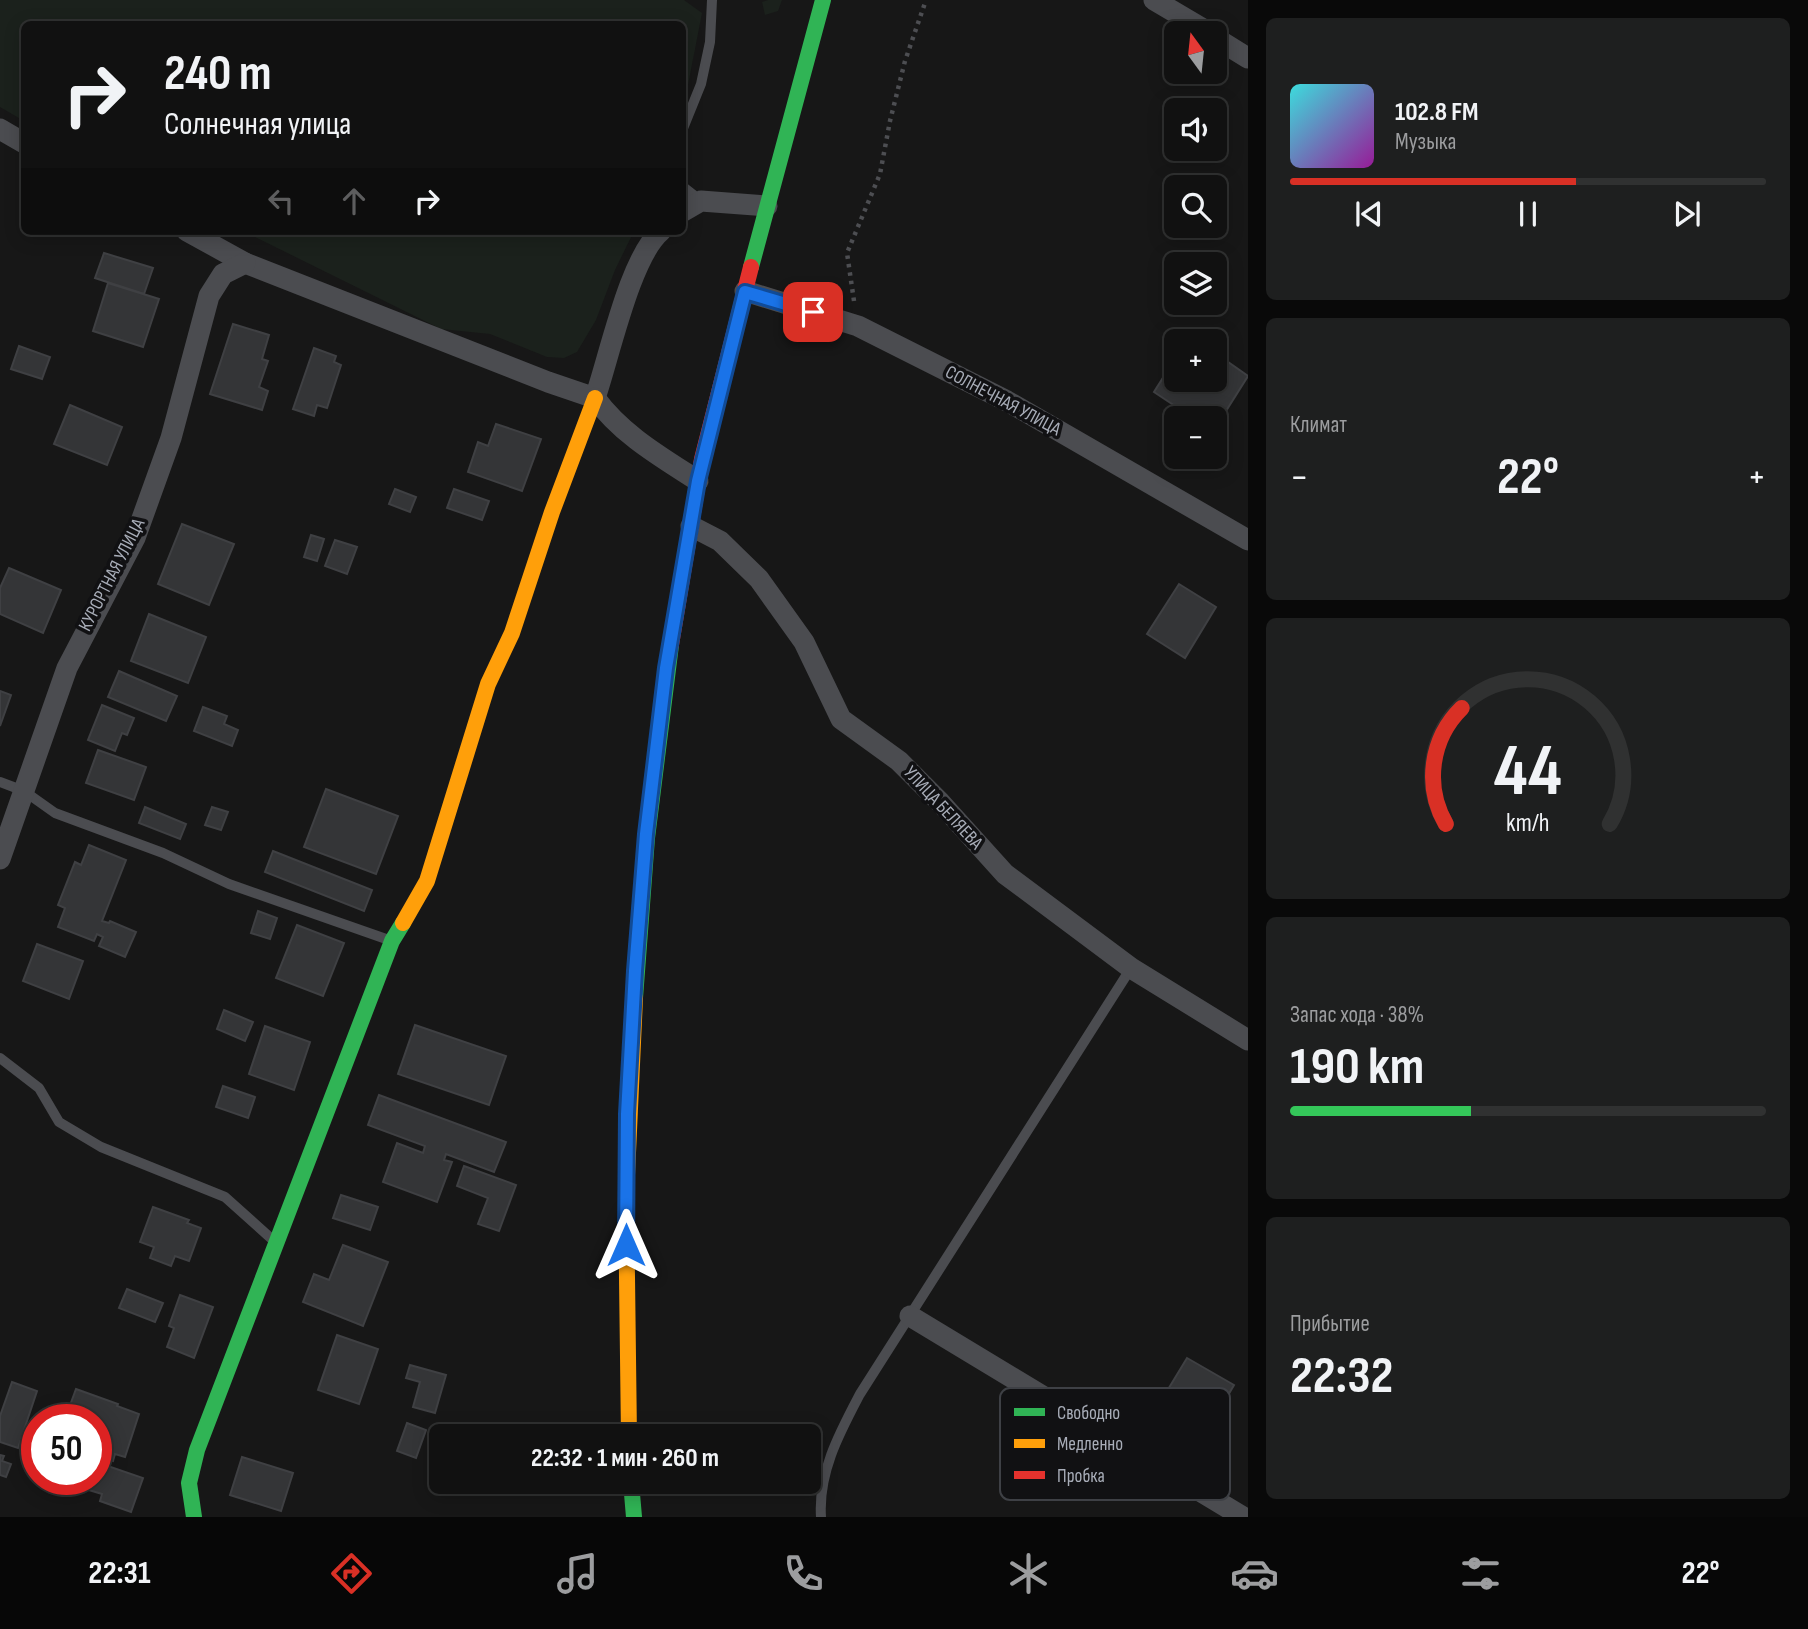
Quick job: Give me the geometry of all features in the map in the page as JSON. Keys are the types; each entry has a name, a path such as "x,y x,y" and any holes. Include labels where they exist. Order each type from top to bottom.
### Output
{"main road":[{"path":"629,1424 626,1351 627,1114 646,834 664,682 698,481 767,206 824,0"},
{"path":"194,1517 189,1483 197,1450 392,941 427,881 488,684 512,633 552,512 595,398"},
{"path":"632,1494 634,1517"}],"street":[{"path":"1154,0 1190,21"},
{"path":"1227,45 1248,58"},
{"path":"0,129 21,141"},
{"path":"686,210 701,201 767,206"},
{"path":"194,235 245,263 595,398 608,416 644,446 698,481"},
{"path":"595,398 608,362 614,334 644,253 658,235"},
{"name":"КУРОРТНАЯ УЛИЦА","path":"0,859 67,668 135,538 171,438 209,296 223,274 245,263"},
{"name":"СОЛНЕЧНАЯ УЛИЦА","path":"745,292 858,326 1007,401 1248,540"},
{"name":"УЛИЦА БЕЛЯЕВА","path":"691,526 720,541 759,579 804,642 841,719 899,761 1005,874 1131,968 1248,1040"},
{"path":"910,1316 1029,1388"},
{"path":"1215,1500 1243,1517"}],"lane":[{"path":"686,121 701,84 710,42 712,0"},
{"path":"686,189 701,201"},
{"path":"0,782 24,791 55,813 163,853 229,884 392,941"},
{"path":"821,1517 820,1499 834,1443 860,1394 1131,968"},
{"path":"0,1058 39,1088 59,1122 101,1147 225,1196 278,1244"}],"path":[{"path":"858,326 847,253 880,174 905,61 926,0"}],"shaded area":[{"path":"0,0 684,0 702,13 686,89 686,21 21,21 21,119 0,107"},
{"path":"782,0 778,11 765,15 762,2"},
{"path":"251,235 632,235 596,320 577,352 564,358 547,357 490,334 441,329"}],"building":[{"path":"104,253 153,268 144,294 95,278"},
{"path":"108,283 159,299 143,347 93,331"},
{"path":"233,324 269,335 262,359 268,361 259,387 268,391 262,410 210,394"},
{"path":"19,346 50,357 42,379 11,369"},
{"path":"314,348 336,356 334,362 341,365 327,408 317,405 314,416 293,409"},
{"path":"1228,362 1248,376 1227,409 1227,406 1175,406 1154,392 1164,376 1164,392 1227,392"},
{"path":"70,405 122,427 107,465 54,444"},
{"path":"496,424 541,439 522,491 468,472 478,442 488,446"},
{"path":"395,489 416,497 410,512 389,504"},
{"path":"454,489 489,501 482,520 447,508"},
{"path":"182,524 234,544 209,605 158,584"},
{"path":"311,535 324,539 317,561 304,557"},
{"path":"335,540 357,547 347,574 325,566"},
{"path":"9,568 61,590 43,633 0,614 0,588"},
{"path":"1179,584 1216,607 1185,658 1147,634"},
{"path":"149,614 206,637 188,683 131,661"},
{"path":"119,671 177,696 166,721 108,697"},
{"path":"0,691 11,695 0,726"},
{"path":"102,705 134,718 127,735 122,733 115,751 88,740"},
{"path":"203,707 227,716 224,724 238,730 232,746 194,731"},
{"path":"98,750 146,767 134,800 86,783"},
{"path":"326,789 398,816 376,874 304,847"},
{"path":"145,807 186,824 180,839 139,823"},
{"path":"212,807 228,812 221,830 205,825"},
{"path":"89,845 126,860 102,921 110,921 136,932 125,957 99,946 103,937 97,934 94,941 58,927 65,908 58,905 75,862 81,865"},
{"path":"273,851 372,890 364,911 265,872"},
{"path":"258,911 277,918 270,939 251,933"},
{"path":"297,925 344,943 323,996 276,978"},
{"path":"37,944 83,961 69,999 23,981"},
{"path":"224,1010 253,1022 245,1041 217,1029"},
{"path":"415,1025 506,1056 489,1105 398,1074"},
{"path":"265,1026 310,1042 294,1090 249,1074"},
{"path":"223,1086 255,1097 248,1118 216,1107"},
{"path":"379,1095 506,1142 494,1172 446,1154 444,1160 452,1162 437,1202 383,1182 397,1143 423,1153 425,1146 368,1125"},
{"path":"464,1166 516,1185 499,1231 478,1224 488,1198 457,1186"},
{"path":"341,1195 378,1207 370,1230 333,1218"},
{"path":"153,1207 189,1220 187,1223 201,1228 189,1261 175,1256 171,1266 150,1258 154,1247 140,1242"},
{"path":"343,1245 388,1262 363,1326 303,1302 314,1274 329,1280"},
{"path":"127,1289 163,1303 155,1322 119,1308"},
{"path":"180,1295 213,1307 194,1358 167,1347 174,1328 169,1326"},
{"path":"337,1335 378,1349 359,1404 318,1390"},
{"path":"1187,1358 1234,1385 1230,1392 1230,1388 1169,1388"},
{"path":"410,1365 446,1375 435,1413 413,1407 420,1382 406,1378"},
{"path":"12,1382 37,1391 33,1404 21,1404 21,1439 18,1448 0,1442 0,1416"},
{"path":"76,1389 139,1414 125,1457 115,1454 112,1461 112,1404 70,1404"},
{"path":"407,1423 426,1430 416,1458 397,1451"},
{"path":"0,1455 4,1456 2,1461 11,1464 6,1477 0,1475"},
{"path":"242,1457 293,1473 281,1511 230,1495"},
{"path":"112,1467 143,1478 131,1512 100,1501 102,1495 112,1495"}],"traffic: fast":[{"path":"751,267 823,0"},
{"path":"635,998 647,838 671,645"},
{"path":"194,1517 189,1483 197,1450 392,941 403,923"},
{"path":"632,1494 634,1517"}],"traffic: slow":[{"path":"403,923 427,881 488,684 512,633 552,512 595,398"},
{"path":"629,1424 626,1197 635,998"}],"traffic: jam":[{"path":"671,645 702,459 751,267"}],"route":[{"path":"626,1245 627,1114 646,834 666,668 698,481 716,399 745,292 813,312"}]}
